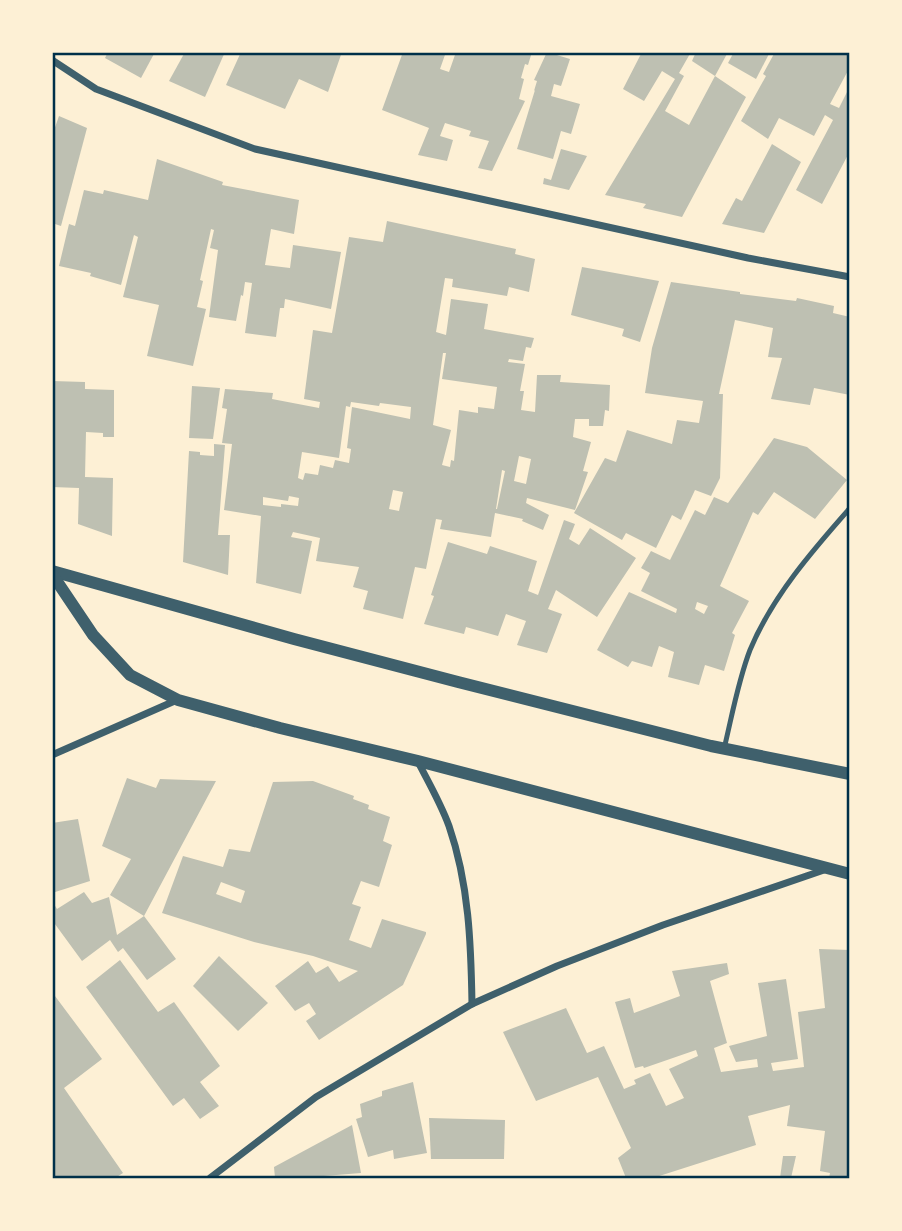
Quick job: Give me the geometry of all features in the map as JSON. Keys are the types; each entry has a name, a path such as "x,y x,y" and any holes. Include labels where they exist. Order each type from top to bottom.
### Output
{"street":[{"path":"52,60 96,89 255,149 748,258 849,277"},
{"path":"52,572 294,639 724,749 849,774"},
{"path":"52,572 93,635 130,675 178,700 849,874"},
{"path":"52,755 178,700"},
{"path":"418,761 449,825 464,877 471,939 472,1004"},
{"path":"210,1178 316,1097 472,1004 557,966 640,934 827,869"}],"lane":[{"path":"724,749 740,682 751,649 768,614 821,541 849,508"}],"building":[{"path":"108,52 155,52 141,78 105,58"},
{"path":"185,52 225,52 205,97 169,81"},
{"path":"241,52 342,52 328,92 299,79 285,109 226,85"},
{"path":"403,52 446,52 440,69 449,72 456,52 532,52 521,78 524,79 519,99 525,101 492,171 478,168 489,141 469,136 471,131 445,123 440,136 453,140 447,161 418,155 429,128 382,110"},
{"path":"547,52 570,59 561,86 554,84 551,96 580,104 571,134 561,131 553,159 517,149 535,90 537,81 534,80"},
{"path":"642,52 691,52 679,73 684,76 665,111 689,125 715,76 746,97 682,217 643,208 646,204 605,195 675,79 662,71 644,101 623,89"},
{"path":"696,52 728,52 715,76 692,61"},
{"path":"734,52 770,52 756,79 728,63"},
{"path":"775,52 850,52 850,67 830,104 839,108 850,86 850,151 822,204 796,190 833,120 825,115 814,136 779,118 768,139 741,121 766,76 763,74"},
{"path":"59,116 87,128 61,226 52,223 52,136"},
{"path":"772,144 801,162 764,233 722,224 736,198 742,201"},
{"path":"561,149 587,156 569,190 543,184 544,178 551,180"},
{"path":"157,159 223,182 222,185 299,200 294,234 271,229 265,265 290,268 293,245 341,252 331,309 285,299 284,308 280,308 276,337 245,333 252,283 245,282 236,321 209,317 218,250 210,248 214,230 211,229 197,307 206,309 193,366 147,356 159,305 123,297 138,237 134,235 121,285 90,276 91,273 59,266 69,224 75,226 84,190 103,194 104,190 148,200"},
{"path":"387,221 516,249 515,254 535,259 529,292 509,287 507,296 452,287 453,279 445,278 436,332 446,335 451,299 488,304 484,329 534,338 531,348 526,347 523,361 509,359 508,362 525,364 520,391 524,391 521,410 535,412 537,375 561,375 560,382 610,385 609,411 605,410 603,426 589,426 589,419 575,419 573,437 591,442 583,471 588,472 575,510 527,498 526,503 549,515 543,530 522,521 523,519 495,513 491,537 440,529 442,520 436,519 426,569 415,567 403,619 363,609 368,591 353,587 359,567 316,561 320,538 293,532 291,537 312,541 301,594 256,583 261,516 224,510 232,444 222,443 227,409 222,408 225,389 273,393 272,399 319,408 320,402 304,399 313,330 332,333 349,237 383,242","holes":["443,353 446,353 442,379 497,387 494,409 478,407 478,413 459,410 454,461 451,460 450,467 442,465 451,430 433,425","351,402 411,407 410,419 352,407 347,448 351,449 349,463 335,460 333,468 320,465 318,475 305,473 303,480 298,478 302,452 339,458 346,406 350,407","519,456 531,459 526,484 514,481","502,470 505,471 496,509","393,490 403,492 399,511 389,509","289,496 299,498 298,506 263,505 263,497 288,501"]},
{"path":"582,267 659,281 640,342 622,336 624,329 571,315"},
{"path":"671,282 740,294 796,301 797,298 834,306 833,313 850,317 850,395 814,388 810,405 771,399 782,358 768,357 773,328 735,320 719,394 723,394 720,478 711,496 695,490 681,520 672,515 656,548 626,533 622,540 574,513 605,458 616,462 627,430 672,444 677,420 699,423 703,401 645,393 652,348"},
{"path":"52,381 85,382 85,389 114,390 114,437 86,432 85,477 113,478 112,536 78,524 79,488 52,487"},
{"path":"192,386 220,388 213,439 189,438"},
{"path":"774,438 807,447 847,480 815,519 774,492 758,515 753,512 720,586 749,601 732,633 735,635 724,671 705,665 699,685 668,677 674,652 659,646 652,667 632,661 628,667 597,650 629,592 676,613 677,609 641,591 650,573 641,568 651,551 670,560 695,510 705,515 714,497 728,503","holes":["697,602 708,606 704,614 695,609"]},
{"path":"214,444 225,445 218,535 230,535 228,575 183,562 189,451 214,456"},
{"path":"564,520 575,524 569,539 579,545 590,528 636,558 597,617 556,590 548,609 562,614 547,653 517,645 526,621 506,614 498,636 466,627 464,634 424,624 448,542 487,554 490,546 537,561 528,591 538,595"},
{"path":"127,778 156,788 160,779 216,781 144,916 110,895 131,859 102,846"},
{"path":"313,781 354,796 353,799 369,805 368,809 390,817 383,841 392,845 379,887 361,881 352,904 361,907 349,940 371,948 382,919 426,932 403,985 319,1040 306,1021 316,1014 309,1003 295,1011 275,986 308,961 316,973 328,966 339,982 358,971 162,913 183,856 223,867 229,849 250,852 273,782","holes":["221,882 245,891 241,903 216,894"]},
{"path":"78,819 90,881 52,893 52,823"},
{"path":"84,892 92,903 109,897 117,935 144,916 176,959 147,980 123,948 118,952 110,940 82,961 52,920 52,901 57,909"},
{"path":"819,949 850,950 850,1178 829,1178 830,1173 820,1171 825,1131 787,1126 790,1105 748,1116 756,1145 653,1178 626,1178 618,1158 631,1148 598,1077 536,1101 503,1032 566,1008 587,1053 604,1046 624,1089 636,1084 634,1080 650,1073 666,1106 684,1098 669,1069 698,1056 696,1050 644,1068 635,1068 615,1002 630,998 634,1013 680,996 672,971 727,963 729,974 710,981 727,1043 714,1048 721,1072 758,1067 757,1059 736,1062 729,1046 767,1036 758,983 786,979 798,1059 771,1063 773,1071 804,1067 798,1012 825,1008"},
{"path":"219,956 268,1003 238,1031 193,986"},
{"path":"120,960 158,1012 174,1002 220,1066 200,1082 219,1106 200,1119 184,1098 173,1106 86,987"},
{"path":"52,992 102,1059 64,1088 123,1173 115,1178 52,1178"},
{"path":"413,1082 427,1153 394,1159 393,1150 368,1157 356,1119 362,1117 360,1104 382,1096 382,1091"},
{"path":"429,1118 505,1120 504,1159 431,1159"},
{"path":"352,1125 361,1173 275,1178 274,1167"},
{"path":"783,1156 796,1156 791,1178 780,1178"}]}
